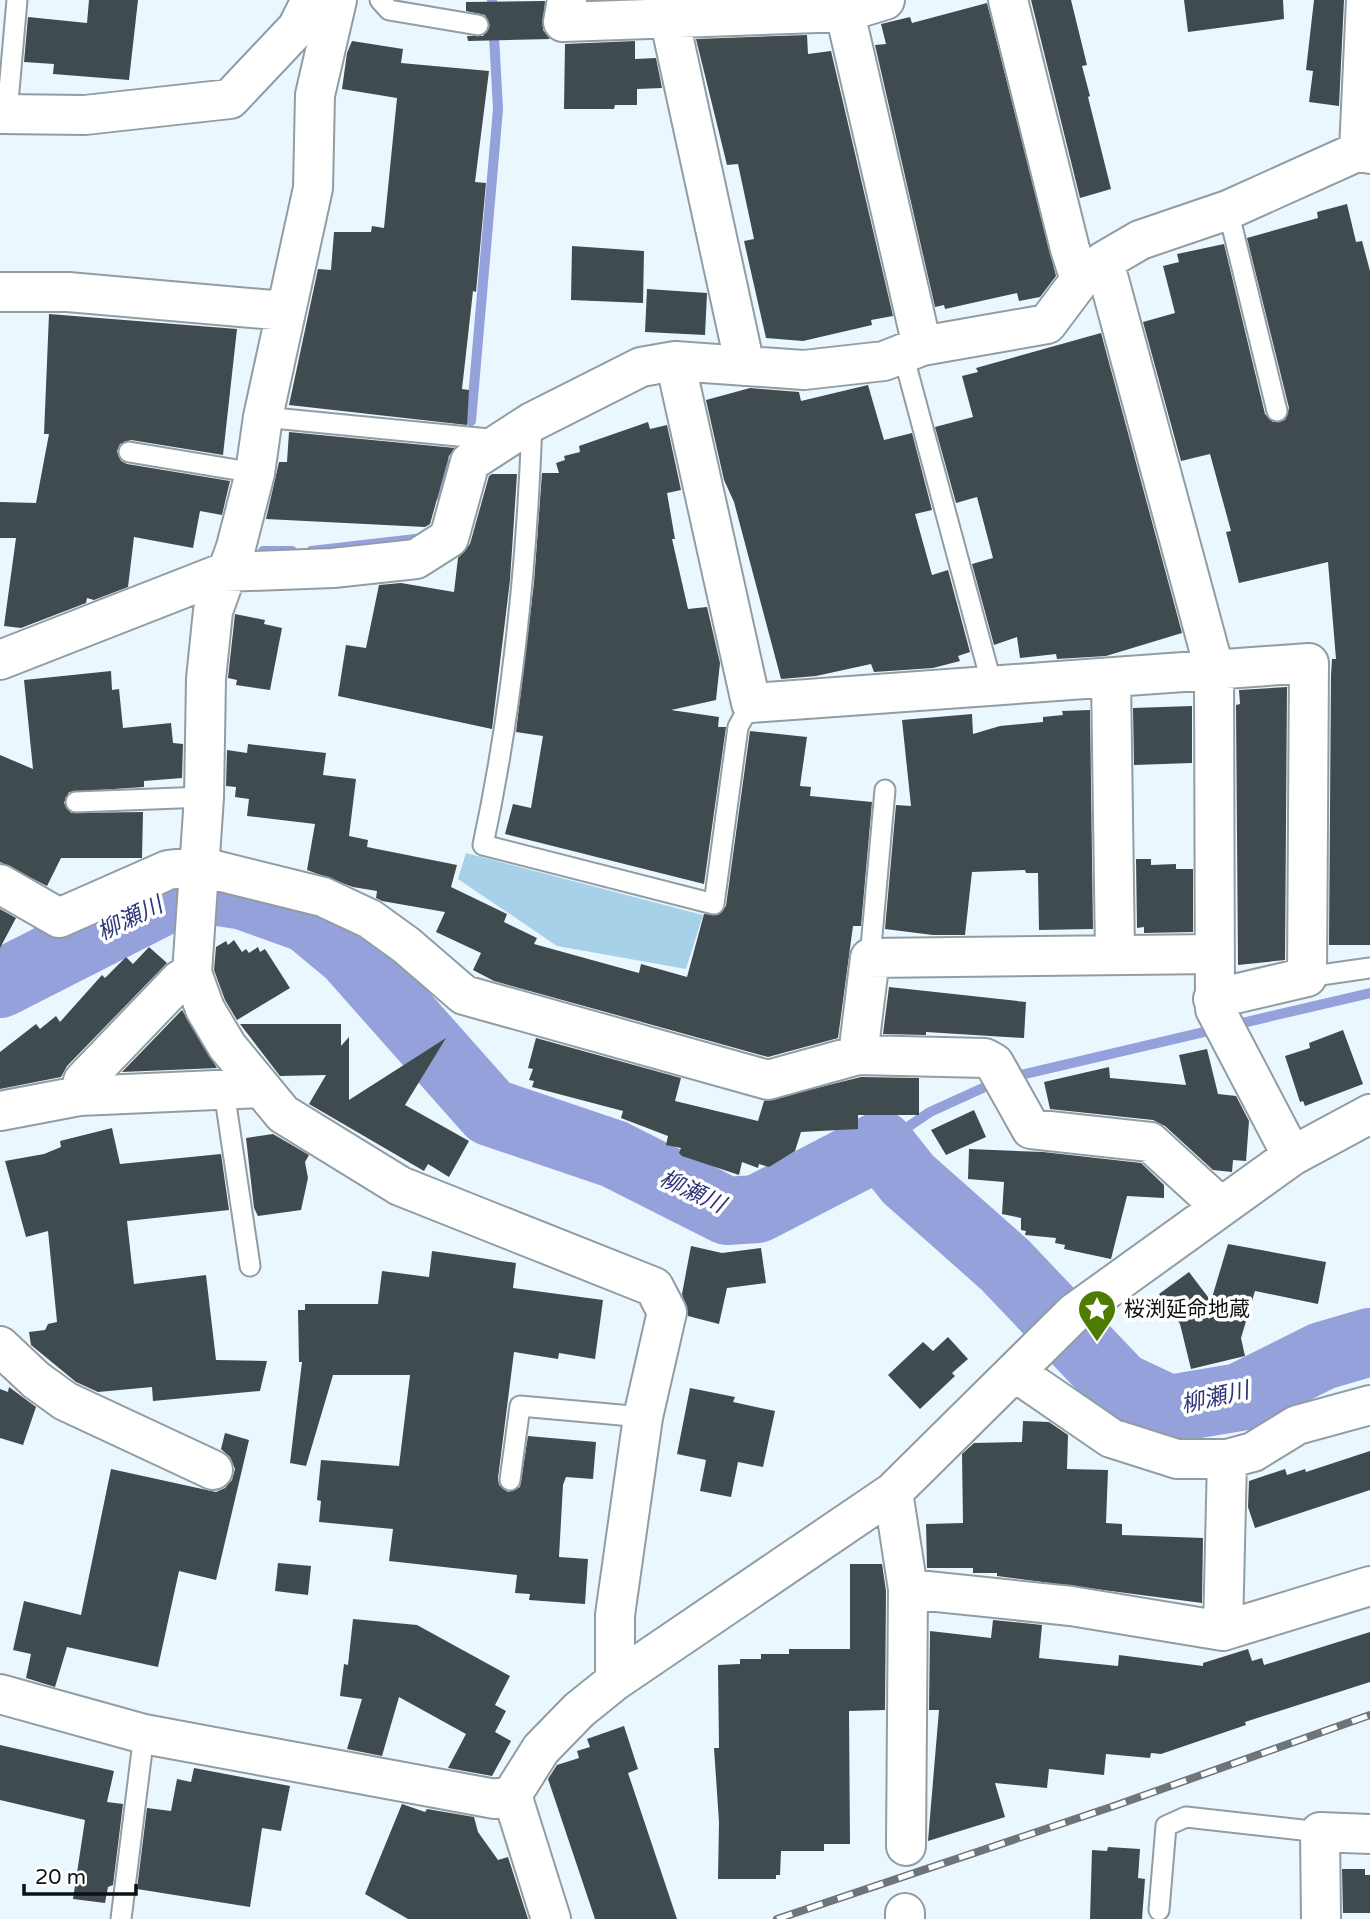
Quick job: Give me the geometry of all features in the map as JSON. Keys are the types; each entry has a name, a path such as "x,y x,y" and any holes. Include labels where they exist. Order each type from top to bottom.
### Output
{"street":[{"path":"3,113 85,115 230,99 297,28 311,0"},
{"path":"242,1089 227,1046 205,1009 192,973 192,934 204,797 205,679 213,611 236,547 255,473 263,417 313,188 315,95 337,0"},
{"path":"567,0 563,22 844,6 885,0"},
{"path":"1008,0 1070,249 1092,270 1214,668 1214,954 1220,1016 1292,1156"},
{"path":"0,660 225,572 332,568 416,559 449,538 470,462 518,431 641,367 675,361 804,370 884,361 913,350 1047,324 1092,270 1140,240 1228,210 1364,152 1366,0"},
{"path":"844,6 913,350"},
{"path":"669,17 745,366"},
{"path":"0,292 68,292 285,311"},
{"path":"675,361 751,703 1309,663 1307,977 1220,1016"},
{"path":"1111,678 1115,954"},
{"path":"0,884 59,918 168,870 323,897 370,919 406,945 464,995 768,1080 858,1055 985,1058 1002,1077 1031,1129 1150,1142 1221,1207"},
{"path":"858,1055 870,958 1214,954"},
{"path":"79,1096 83,1081 180,980 192,973"},
{"path":"0,1111 79,1096 242,1089 400,1186 654,1287 667,1312 643,1417 615,1615 615,1681"},
{"path":"0,1695 144,1734 495,1799 512,1795 541,1749 579,1710 615,1681 893,1492 1074,1313 1292,1156 1370,1114"},
{"path":"0,1346 36,1380 65,1401 213,1470"},
{"path":"1028,1360 1111,1437 1177,1459 1227,1460 1253,1452 1297,1425 1370,1405"},
{"path":"1223,1631 1227,1460"},
{"path":"893,1492 908,1589 906,1846"},
{"path":"908,1589 1071,1606 1223,1631 1370,1586"},
{"path":"512,1795 551,1919"},
{"path":"1321,1919 1320,1832 1370,1835"}],"lane":[{"path":"3,113 17,0"},
{"path":"380,0 389,10 478,25"},
{"path":"1228,210 1277,411"},
{"path":"913,350 992,685"},
{"path":"263,417 518,431 528,542 503,754 483,845 714,904 738,727 751,703"},
{"path":"129,452 255,473"},
{"path":"870,958 885,790"},
{"path":"76,802 204,797"},
{"path":"1307,977 1370,968"},
{"path":"242,1089 250,1266"},
{"path":"510,1480 520,1406 643,1417"},
{"path":"121,1919 144,1734"},
{"path":"1159,1910 1166,1826 1176,1821 1186,1817 1320,1832"}],"shaded area":[{"path":"466,853 703,915 686,969 557,946 458,879"}],"building":[{"path":"89,0 138,0 129,80 53,74 54,64 24,62 28,17 87,23"},
{"path":"1031,0 1071,0 1087,65 1082,66 1090,96 1088,97 1111,189 1080,198"},
{"path":"1184,0 1283,0 1284,19 1188,32"},
{"path":"1314,0 1344,0 1339,106 1309,102 1313,71 1306,70"},
{"path":"545,1 543,30 550,39 468,41 467,36 483,36 490,26 485,15 466,11 466,2"},
{"path":"987,3 1056,276 1040,297 1019,301 1017,293 945,309 944,305 935,307 875,45 886,44 881,24 910,17 912,23"},
{"path":"807,35 808,54 831,51 893,316 871,320 872,325 803,341 766,338 744,241 754,239 738,164 727,165 696,39"},
{"path":"352,41 403,49 401,63 489,71 475,182 486,183 476,292 473,291 462,389 469,390 467,425 289,405 318,269 331,270 334,232 371,232 372,226 384,228 397,98 342,89 347,53"},
{"path":"635,41 635,59 656,58 662,88 637,89 637,105 615,105 614,109 564,109 565,44"},
{"path":"1347,204 1356,242 1362,241 1370,271 1370,945 1329,945 1331,675 1332,659 1336,659 1328,562 1239,583 1226,532 1231,531 1210,454 1181,461 1143,322 1175,313 1163,266 1179,262 1177,254 1224,244 1265,414 1273,422 1285,420 1289,408 1247,238 1318,218 1317,212"},
{"path":"572,246 644,251 643,303 571,300"},
{"path":"647,289 707,293 705,335 645,332"},
{"path":"49,314 237,329 223,455 131,440 120,444 117,451 121,461 127,464 230,481 222,515 200,511 193,548 134,537 128,587 94,600 87,598 86,603 21,628 4,626 16,538 0,538 0,502 36,503 49,434 44,434"},
{"path":"1101,333 1182,633 1106,656 1057,659 1056,654 1020,658 1017,637 994,645 972,564 993,558 977,497 956,503 935,427 973,417 962,376 978,372 976,368"},
{"path":"868,385 884,440 912,433 932,510 915,514 932,575 948,570 970,652 958,656 960,661 933,668 874,672 871,664 816,676 781,679 734,502 724,480 706,400 750,388 799,392 801,401"},
{"path":"648,422 650,429 667,425 681,490 667,493 675,539 672,539 688,609 707,607 720,663 716,700 671,710 719,717 718,727 726,727 704,884 505,834 513,804 531,808 543,736 516,732 534,583 542,473 559,473 556,463 565,460 564,456 580,452 579,446"},
{"path":"289,432 455,448 449,456 430,524 425,527 266,519 279,462 287,462"},
{"path":"517,474 510,580 492,729 338,696 346,645 366,648 379,585 401,583 454,592 458,558 470,544 489,476"},
{"path":"235,614 265,620 264,624 282,628 270,690 236,685 237,680 228,678"},
{"path":"111,671 112,690 119,689 123,728 171,723 173,743 183,744 182,778 144,781 144,787 69,792 64,803 71,813 143,812 142,858 61,858 47,886 0,862 0,755 33,769 24,680"},
{"path":"1287,687 1285,960 1238,965 1236,705 1240,704 1239,690"},
{"path":"1192,706 1192,763 1134,765 1133,708"},
{"path":"1090,710 1093,929 1039,930 1038,873 1026,873 1025,870 972,872 965,935 933,935 885,929 896,805 911,806 902,720 972,714 973,734 1000,726 1043,722 1043,717 1063,715 1062,711"},
{"path":"750,731 807,737 800,786 811,787 810,796 872,802 861,926 853,926 838,1038 768,1057 494,981 473,970 481,953 436,932 445,912 382,901 376,898 377,891 353,887 307,870 315,824 247,816 249,799 235,797 236,787 226,786 227,750 247,753 248,744 326,753 323,775 356,779 349,836 368,840 367,847 457,865 451,887 507,914 504,922 537,938 534,944 639,973 641,964 687,977 704,914 718,915 726,906"},
{"path":"1136,859 1151,859 1151,865 1176,864 1176,869 1193,869 1193,932 1144,933 1144,927 1137,928"},
{"path":"0,909 16,918 0,948"},
{"path":"234,940 242,952 246,949 249,953 258,947 260,952 265,949 290,988 237,1020 225,1000 214,970 216,947 226,941 228,945"},
{"path":"149,947 167,963 67,1066 61,1077 0,1089 0,1052 36,1024 40,1029 56,1016 60,1022 102,975 105,978 126,957 133,964"},
{"path":"889,987 1026,1002 1024,1038 926,1032 926,1035 883,1034"},
{"path":"182,1010 217,1068 122,1072"},
{"path":"240,1024 341,1024 341,1046 349,1037 349,1100 446,1038 405,1105 469,1141 449,1177 428,1164 424,1171 309,1104 326,1075 280,1076"},
{"path":"1343,1030 1363,1084 1305,1106 1303,1101 1300,1102 1285,1056 1310,1048 1309,1043"},
{"path":"536,1038 681,1078 675,1101 758,1121 764,1101 861,1077 919,1078 919,1115 858,1115 858,1129 801,1132 795,1151 769,1167 759,1164 758,1168 742,1162 739,1175 682,1156 679,1153 681,1148 666,1145 668,1136 621,1118 623,1111 532,1087 534,1081 529,1080 533,1069 528,1068"},
{"path":"1207,1049 1218,1094 1236,1096 1249,1121 1246,1161 1233,1160 1232,1172 1213,1170 1165,1126 1153,1120 1050,1109 1044,1082 1109,1067 1110,1078 1186,1085 1179,1055"},
{"path":"974,1110 986,1137 946,1155 931,1130"},
{"path":"112,1128 120,1164 221,1154 229,1210 127,1221 134,1284 206,1275 216,1360 267,1361 260,1391 153,1401 152,1387 98,1392 76,1382 31,1345 29,1332 45,1330 48,1324 57,1322 48,1231 26,1237 5,1161 44,1154 61,1147 60,1141"},
{"path":"273,1134 309,1155 305,1162 308,1178 301,1210 258,1216 254,1208 246,1138"},
{"path":"969,1149 1043,1152 1141,1163 1164,1185 1164,1198 1127,1196 1111,1259 1064,1249 1065,1245 1055,1243 1056,1238 1025,1235 1026,1231 1021,1230 1021,1218 1002,1214 1004,1182 968,1179"},
{"path":"1228,1244 1326,1262 1318,1304 1255,1291 1241,1338 1245,1356 1191,1369 1180,1324 1159,1294 1189,1272 1211,1301"},
{"path":"691,1246 722,1253 761,1248 766,1283 727,1288 719,1324 688,1316 682,1294"},
{"path":"432,1251 516,1263 513,1288 603,1300 595,1359 559,1353 558,1359 514,1352 498,1478 499,1485 508,1492 520,1487 528,1436 596,1442 593,1479 566,1477 563,1485 559,1557 588,1559 585,1604 529,1600 530,1594 515,1593 517,1575 389,1561 393,1529 319,1522 321,1501 317,1500 321,1460 399,1466 410,1375 333,1375 306,1466 290,1463 302,1362 299,1362 298,1310 305,1310 305,1304 378,1304 382,1271 429,1277"},
{"path":"948,1337 968,1359 952,1373 955,1376 920,1409 888,1375 923,1342 933,1351"},
{"path":"9,1387 36,1407 23,1445 0,1438 0,1389 8,1392"},
{"path":"690,1388 735,1397 733,1402 775,1411 763,1467 738,1462 731,1497 700,1491 706,1460 677,1454"},
{"path":"1023,1421 1049,1422 1068,1435 1067,1469 1108,1470 1106,1523 1122,1524 1122,1535 1203,1538 1202,1603 997,1576 997,1573 973,1573 973,1568 927,1568 926,1524 963,1523 962,1454 974,1443 1022,1442"},
{"path":"225,1433 249,1440 216,1580 179,1571 158,1667 67,1647 55,1687 26,1678 31,1654 13,1650 24,1601 81,1615 111,1469 216,1492 225,1488 232,1480 235,1469 230,1457 221,1449"},
{"path":"1370,1451 1370,1490 1255,1528 1248,1507 1249,1481 1285,1469 1287,1475 1305,1469 1306,1472"},
{"path":"278,1563 311,1566 308,1595 275,1591"},
{"path":"850,1564 882,1564 886,1591 885,1710 849,1711 850,1844 824,1844 824,1851 781,1851 780,1875 776,1875 776,1879 718,1879 719,1822 714,1748 719,1748 718,1665 740,1664 740,1659 761,1659 761,1654 789,1654 789,1649 850,1649"},
{"path":"353,1619 417,1625 510,1676 495,1705 506,1711 495,1732 511,1741 492,1776 448,1768 466,1734 399,1697 382,1756 347,1749 362,1699 340,1696 344,1664 348,1665"},
{"path":"993,1620 1042,1625 1039,1658 1118,1666 1119,1655 1203,1666 1203,1663 1248,1649 1252,1661 1262,1658 1264,1665 1370,1632 1370,1682 1245,1722 1246,1725 1161,1754 1151,1753 1150,1758 1106,1754 1104,1775 1049,1769 1047,1788 995,1783 1005,1817 928,1841 939,1710 929,1710 930,1631 991,1638"},
{"path":"624,1726 638,1769 628,1773 677,1919 595,1919 548,1779 557,1765 579,1758 577,1751 590,1747 587,1739"},
{"path":"0,1745 114,1771 107,1802 123,1804 113,1885 108,1887 105,1903 73,1899 85,1820 0,1800"},
{"path":"194,1768 290,1786 281,1831 262,1828 250,1907 137,1889 147,1808 171,1811 177,1779 191,1782"},
{"path":"402,1804 425,1812 427,1809 474,1817 478,1832 498,1860 508,1857 528,1919 408,1919 365,1894"},
{"path":"1108,1847 1140,1849 1138,1878 1145,1879 1142,1919 1090,1919 1092,1850 1107,1851"},
{"path":"1342,1869 1365,1869 1365,1875 1370,1875 1370,1913 1343,1913"}],"waterway":[{"path":"471,421 498,109 492,0"},
{"path":"442,498 446,463"},
{"path":"311,551 424,538"},
{"path":"263,551 292,551"},
{"name":"柳瀬川","path":"0,984 167,899 212,891 244,896 308,919 349,953 490,1112 614,1154 727,1211 757,1209 881,1145 908,1179 1005,1265 1120,1386 1169,1409 1240,1397 1322,1356 1370,1342"},
{"path":"1012,1077 1370,993"},
{"path":"881,1145 930,1112 996,1082"}],"railway":[{"path":"777,1919 1114,1806 1370,1715"}],"place":[{"name":"桜渕延命地蔵","path":"1097,1343"}]}
